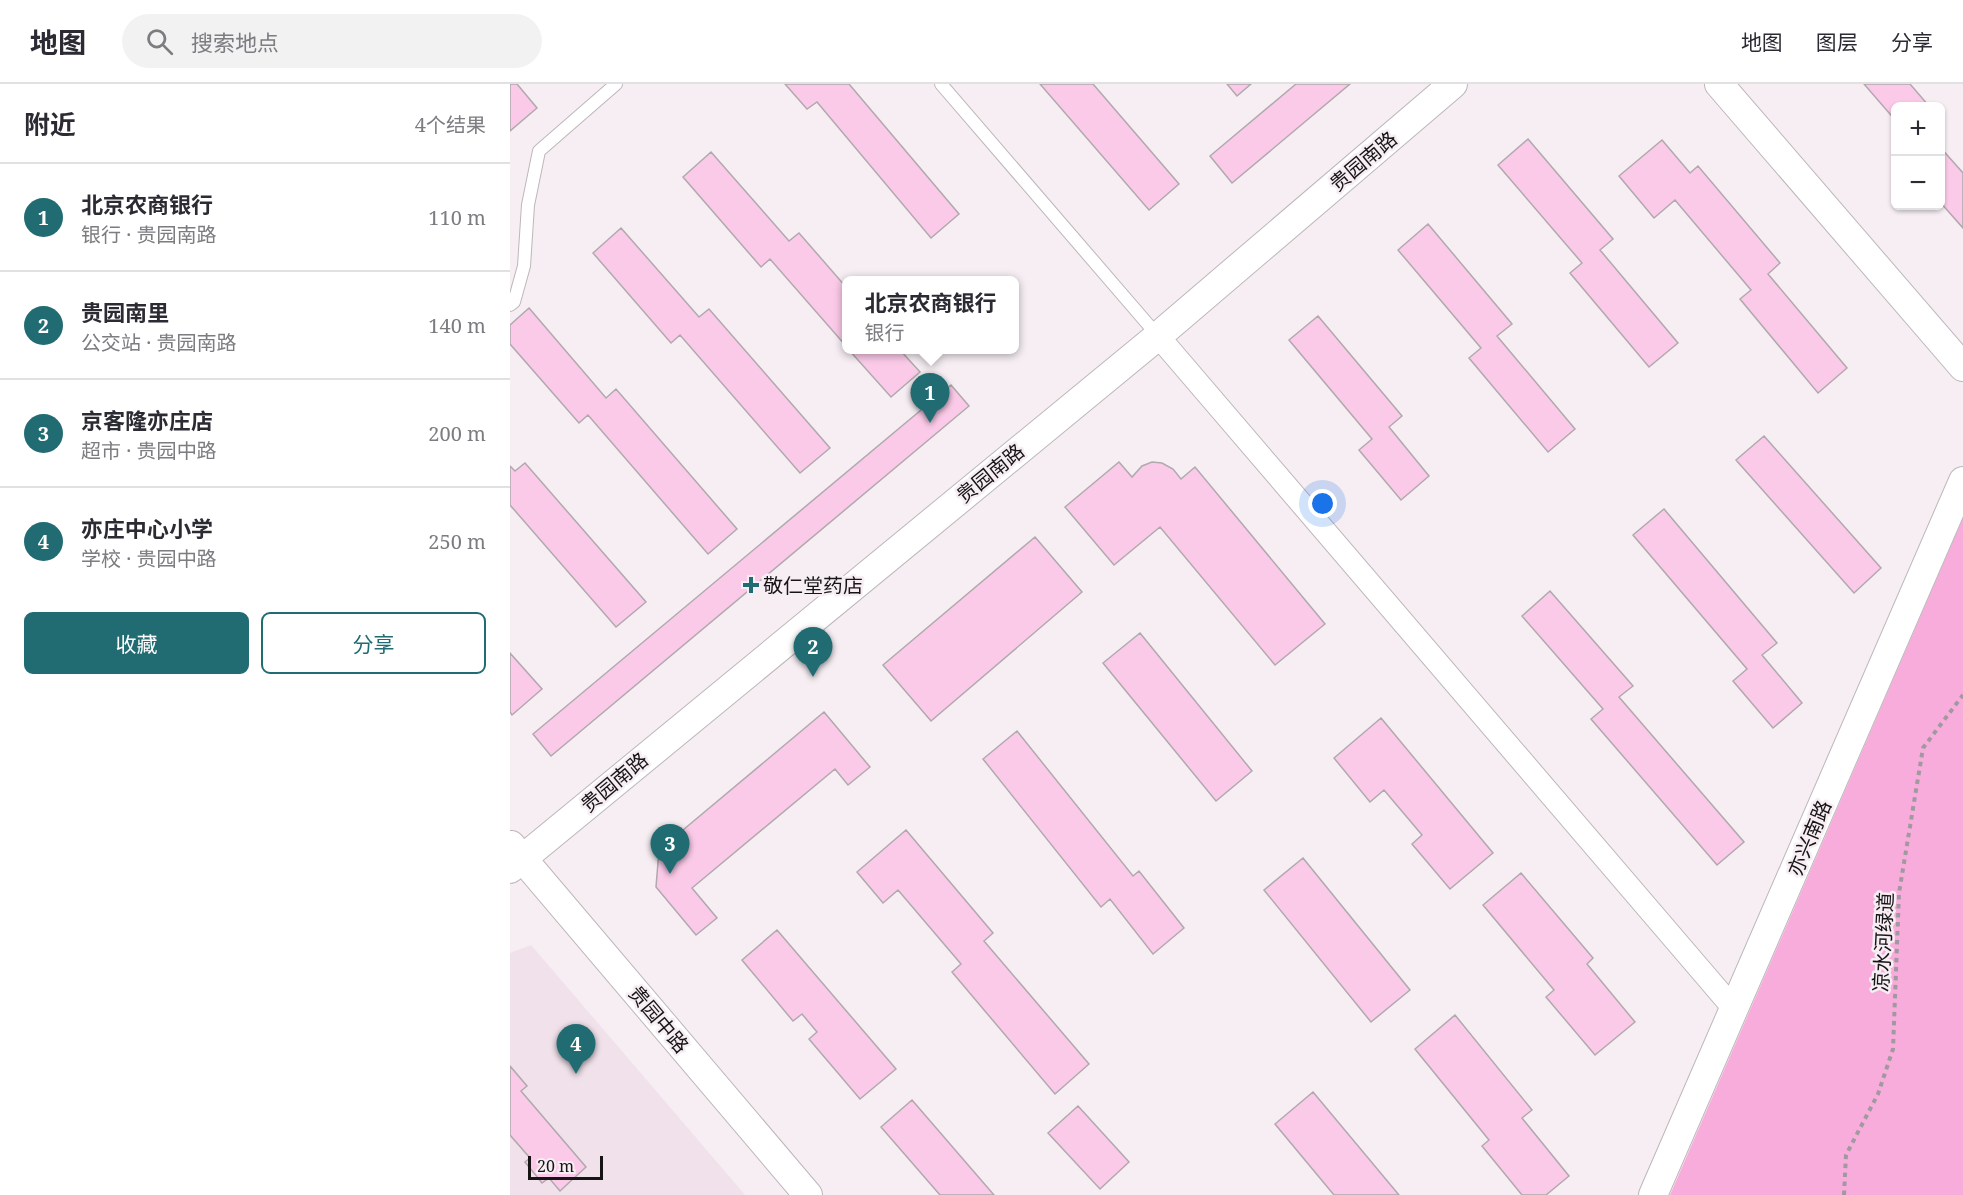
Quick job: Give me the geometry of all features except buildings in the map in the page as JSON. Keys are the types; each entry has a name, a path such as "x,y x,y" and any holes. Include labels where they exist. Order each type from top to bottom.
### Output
{"street":[{"name":"贵园南路","path":"514,857 1158,336 1454,84"},
{"path":"1719,84 1963,368"},
{"path":"1158,336 1735,1010"},
{"name":"亦兴南路","path":"1653,1195 1963,481"},
{"name":"贵园中路","path":"514,857 808,1195"}],"lane":[{"path":"510,305 514,302 524,266 528,205 539,151 616,84"},
{"path":"941,84 1158,336"}],"path":[{"name":"凉水河绿道","path":"1844,1195 1846,1155 1878,1094 1893,1049 1899,893 1923,748 1963,695"}],"shaded area":[{"path":"1963,518 1963,1195 1670,1195"},
{"path":"531,945 745,1195 510,1195 510,953"}],"place":[{"name":"北京农商银行","path":"930,423"},
{"name":"敬仁堂药店","path":"751,585"},
{"name":"贵园南里","path":"813,677"},
{"name":"京客隆亦庄店","path":"670,874"},
{"name":"亦庄中心小学","path":"576,1074"}]}
